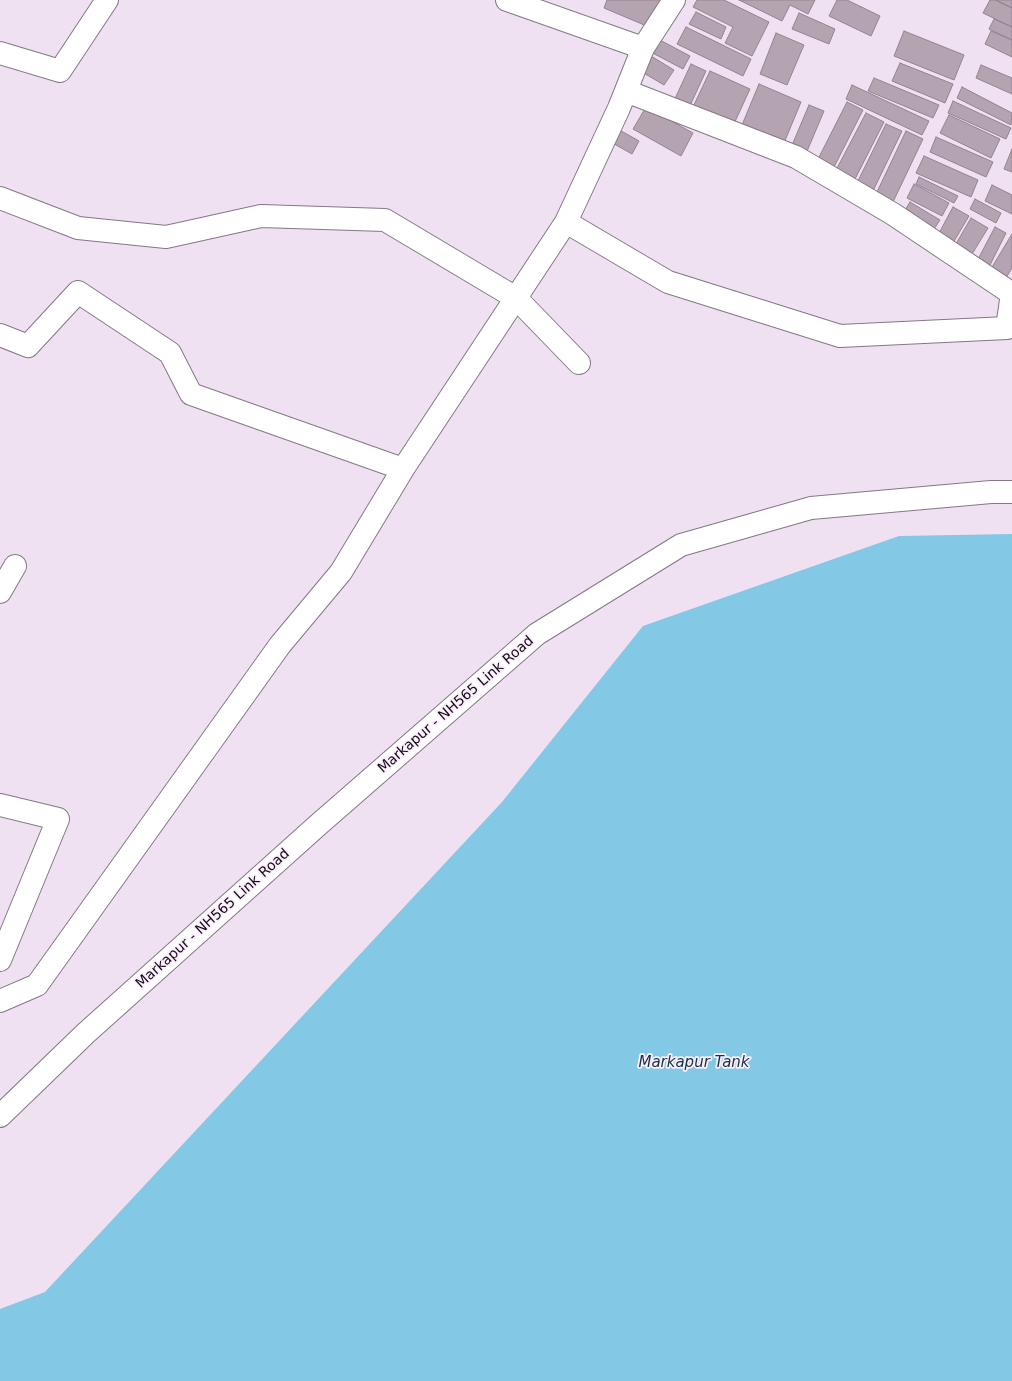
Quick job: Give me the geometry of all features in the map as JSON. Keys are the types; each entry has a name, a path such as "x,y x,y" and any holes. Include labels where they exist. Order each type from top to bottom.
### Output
{"street":[{"path":"0,53 60,71 107,0"},
{"path":"508,0 643,48"},
{"path":"0,1001 38,985 280,645 341,572 403,469 566,222 626,91 643,48 674,0"},
{"path":"566,222 668,282 840,336 1007,328 1012,293 893,214 796,157 626,91"},
{"path":"0,198 78,228 166,237 261,216 385,220 516,298 579,363"},
{"path":"0,335 28,346 78,292 170,353 191,394 403,469"},
{"name":"Markapur - NH565 Link Road","path":"0,1116 92,1028 318,826 537,634 680,545 811,508 991,492 1012,492"},
{"path":"0,592 14,566"},
{"path":"0,805 58,819 0,960"}],"water":[{"name":"Markapur Tank","path":"1012,534 1012,1381 0,1381 0,1309 45,1292 502,802 643,626 899,536"}],"building":[{"path":"607,0 661,0 649,27 604,8"},
{"path":"697,0 724,0 769,22 752,56 725,43 733,27 693,7"},
{"path":"739,0 815,0 808,14 790,5 782,21"},
{"path":"837,0 847,0 880,16 871,36 829,16"},
{"path":"990,0 995,0 1012,8 1012,27 983,13"},
{"path":"996,0 1012,0 1012,8"},
{"path":"696,12 726,27 721,39 689,24"},
{"path":"799,13 835,29 829,44 792,29"},
{"path":"994,19 1012,27 1012,40 989,29"},
{"path":"686,27 751,59 743,76 677,44"},
{"path":"904,31 964,55 954,80 894,56"},
{"path":"991,31 1012,40 1012,57 985,44"},
{"path":"776,33 804,45 787,85 760,74"},
{"path":"658,39 690,56 683,69 643,48"},
{"path":"651,56 674,70 664,85 642,72"},
{"path":"900,63 953,84 945,103 892,81"},
{"path":"691,64 706,71 688,110 673,103"},
{"path":"981,65 1012,78 1012,94 976,78"},
{"path":"710,71 750,89 733,126 693,107"},
{"path":"874,78 939,105 933,118 868,91"},
{"path":"759,84 801,102 784,143 742,125"},
{"path":"852,85 929,121 922,135 846,99"},
{"path":"962,87 1012,113 1011,125 957,98"},
{"path":"953,101 1011,128 1006,139 948,113"},
{"path":"847,102 863,110 832,171 816,163"},
{"path":"809,105 824,111 805,156 790,150"},
{"path":"646,107 693,133 681,156 633,129"},
{"path":"866,113 884,122 854,181 835,172"},
{"path":"949,115 1000,139 991,158 940,133"},
{"path":"886,124 902,131 872,193 856,185"},
{"path":"616,128 639,141 632,154 609,141"},
{"path":"906,131 923,139 893,202 876,194"},
{"path":"936,137 993,162 986,177 930,152"},
{"path":"1012,149 1012,172 1004,169"},
{"path":"924,156 978,180 971,197 916,173"},
{"path":"919,177 958,196 954,203 916,184"},
{"path":"914,184 949,203 942,216 907,198"},
{"path":"992,185 1012,195 1012,214 985,201"},
{"path":"975,199 1001,213 996,223 970,209"},
{"path":"910,202 940,220 934,229 904,212"},
{"path":"953,207 969,216 953,243 938,235"},
{"path":"971,218 988,228 969,259 953,249"},
{"path":"995,227 1006,233 988,269 976,263"},
{"path":"1012,234 1012,268 1004,281 989,272"}]}
